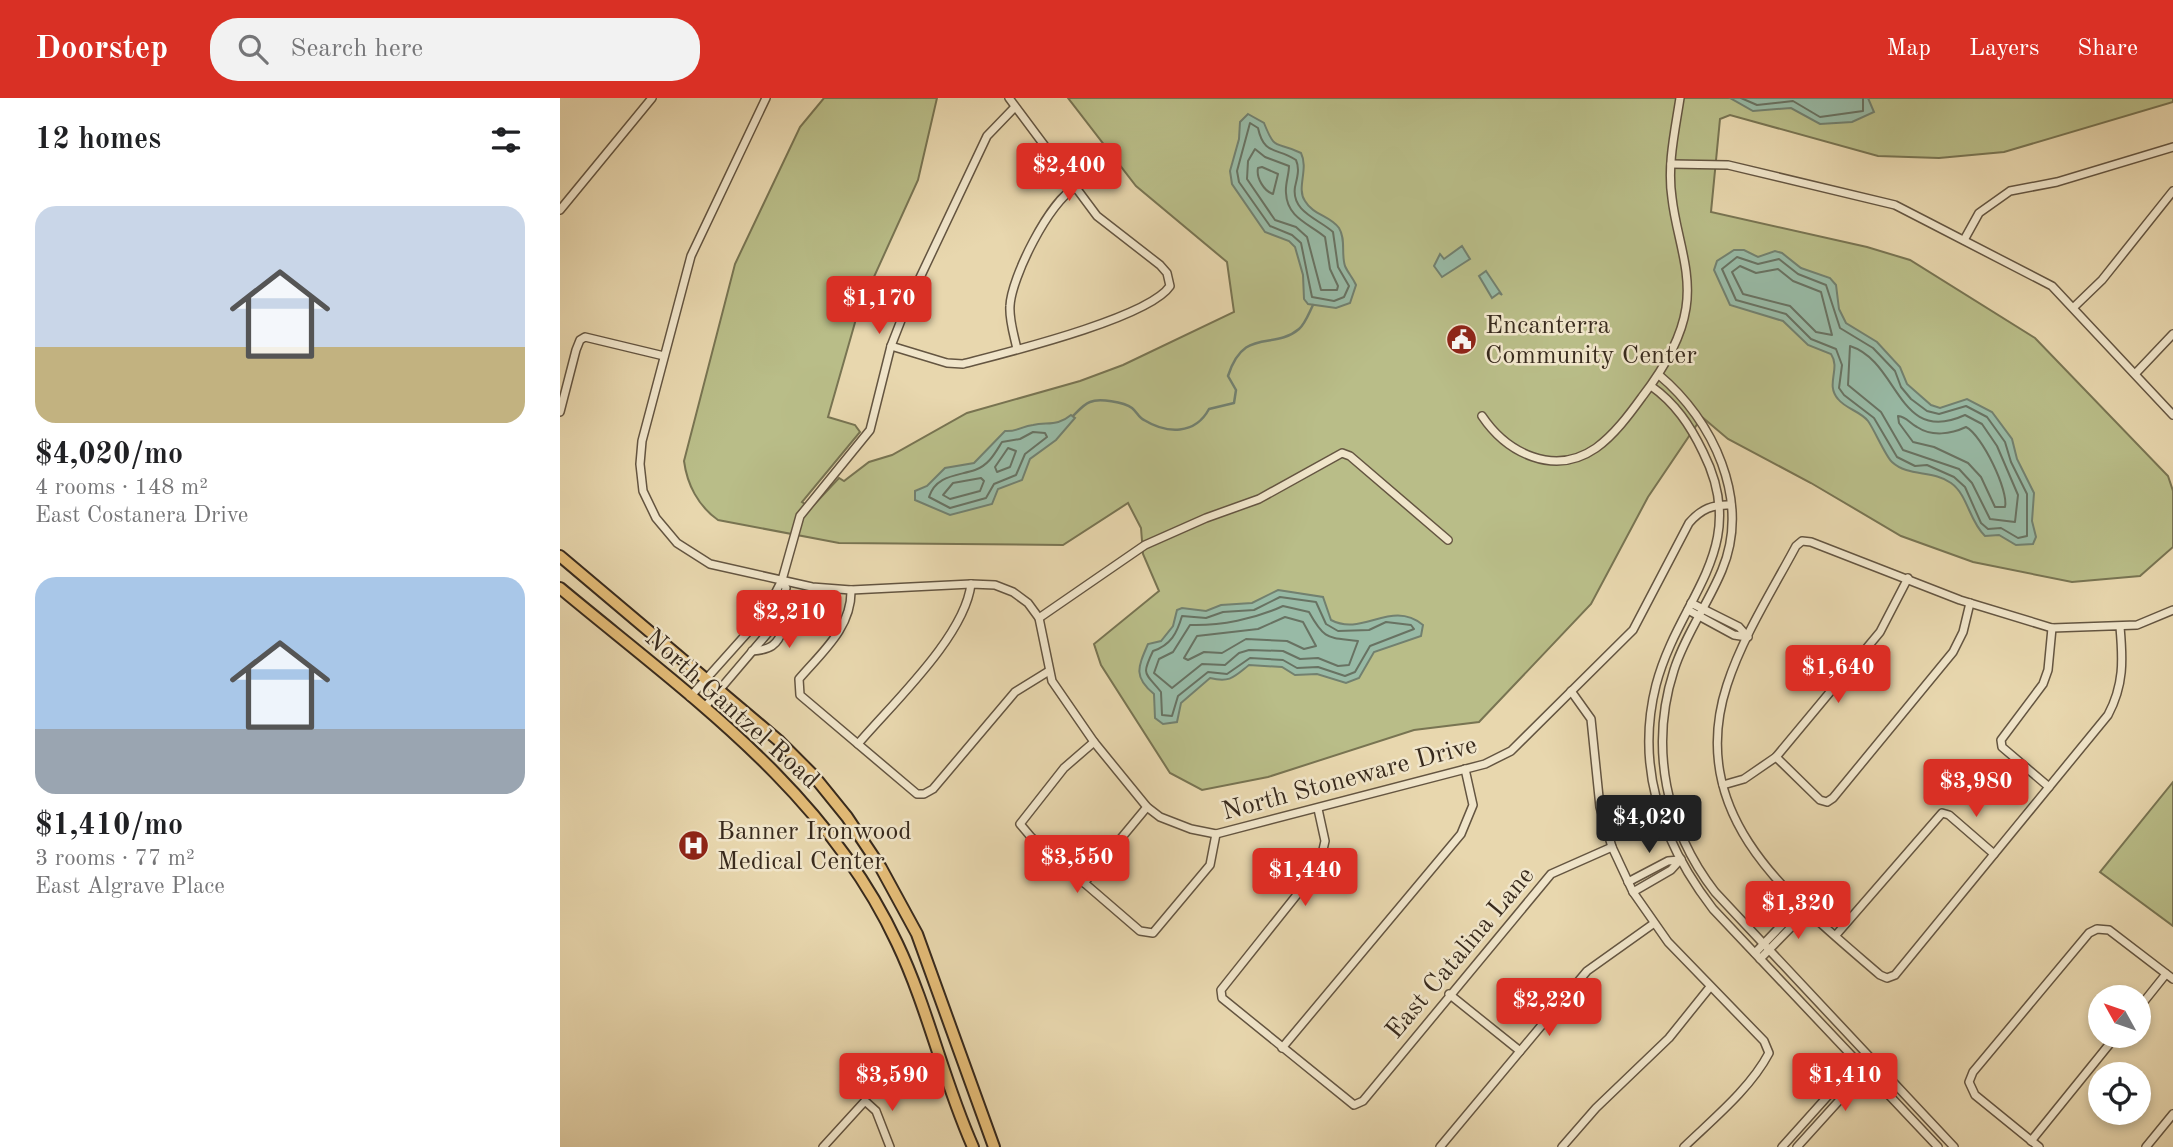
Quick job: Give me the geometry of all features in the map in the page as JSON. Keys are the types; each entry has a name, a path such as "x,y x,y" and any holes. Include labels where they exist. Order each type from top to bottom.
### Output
{"main road":[{"name":"North Gantzel Road","path":"560,556 719,690 813,775 881,867 928,962 994,1147"},
{"name":"North Gantzel Road","path":"560,588 704,708 797,793 839,844 869,889 914,983 972,1147"}],"street":[{"path":"560,210 652,98"},
{"path":"766,98 698,237 664,356 640,454 640,478 652,511 669,537 694,556 722,567 812,587 851,590 995,585 1013,592 1028,603 1039,618 1145,545 1206,518 1259,499 1342,453 1350,456 1448,540"},
{"path":"891,346 947,363 963,364 1060,339 1166,292 1170,285 1167,273 1160,265 1118,235 1075,188 1009,98"},
{"path":"1482,416 1501,440 1528,455 1560,460 1580,457 1613,432 1659,375 1679,334 1688,289 1683,246 1672,200 1671,164 1680,98"},
{"path":"690,697 708,681 765,613 782,580 800,516 870,430 891,346 977,155 987,136 1014,108"},
{"path":"1964,240 1979,213 2010,191 2081,176 2173,147"},
{"path":"1671,164 1728,166 1895,205 2052,286 2173,415"},
{"path":"1017,349 1010,304 1015,287 1040,230 1067,192 1075,188"},
{"path":"2074,307 2102,280 2173,191"},
{"path":"2136,373 2173,334"},
{"path":"560,412 580,340 585,337 664,356"},
{"path":"1659,375 1683,397 1704,429 1726,472 1731,505 1727,558 1679,655 1668,688 1662,742 1670,802 1689,854 1715,892 1954,1147"},
{"path":"1651,386 1674,405 1694,434 1710,465 1721,504 1716,551 1665,657 1656,687 1649,749 1659,814 1679,860 1713,909 1938,1147"},
{"path":"1721,504 1731,505"},
{"name":"North Stoneware Drive","path":"1039,618 1049,671 1059,693 1094,742 1147,807 1170,822 1216,834 1485,764 1511,751 1633,629 1689,523 1705,508 1721,504"},
{"path":"2120,627 2123,662 2118,697 2108,715 1895,975 1887,978 1880,975 1806,906 1748,846 1727,803 1718,765 1718,724 1727,684 1748,637 1796,546 1802,541 1811,542 1970,603 2052,628 2120,627 2161,618 2173,610"},
{"path":"1723,785 1744,779 1776,757 1880,632 1908,578"},
{"path":"704,708 779,621 786,588 782,580"},
{"path":"858,744 955,629 969,598 971,584"},
{"path":"851,590 851,601 843,625 799,680 797,688 800,695 917,794 933,789 1015,692 1049,671"},
{"path":"1776,757 1820,800 1827,802 1953,652 1963,632 1970,603"},
{"path":"1689,606 1734,635 1748,637"},
{"path":"752,651 775,645 783,628 779,621 765,613"},
{"path":"2049,787 2002,747 2001,740 2043,684 2049,670 2052,628"},
{"path":"1571,691 1591,719 1600,807 1612,847 1633,892 1653,924 1763,1041 1769,1053 1723,1110 1684,1147"},
{"path":"1094,742 1064,768 1020,824 1031,837 1140,931 1153,933 1210,864 1216,834"},
{"path":"1318,808 1325,841 1320,867 1221,990 1222,998 1282,1048 1461,834 1472,805 1465,769"},
{"path":"1084,883 1147,807"},
{"path":"1836,935 1942,813 1949,814 1994,854"},
{"name":"East Catalina Lane","path":"1282,1048 1354,1105 1363,1101 1551,874 1612,847"},
{"path":"1633,892 1671,870 1679,860 1689,854"},
{"path":"1628,882 1668,861 1679,860"},
{"path":"1758,956 1803,915 1806,906"},
{"path":"1440,1147 1595,963 1653,924"},
{"path":"2039,1147 1975,1095 1969,1082 1973,1072 2071,954 2097,929 2109,930 2170,977 2151,996"},
{"path":"1562,1147 1596,1108 1669,1038 1710,987"},
{"path":"1449,994 1520,1051"},
{"path":"2031,1141 2106,1048"},
{"path":"1782,1147 1866,1054"},
{"path":"1797,1147 1874,1062"},
{"path":"823,1147 865,1101 876,1111 890,1147"},
{"path":"2146,1147 2173,1114"}],"green space":[{"path":"824,98 937,98 918,180 858,312 828,417 855,425 860,432 802,502 811,508 839,478 844,481 869,462 892,455 967,413 1080,381 1123,365 1234,312 1227,262 1136,186 1068,98 2173,98 2173,102 2004,152 1939,158 1878,156 1730,115 1720,119 1711,212 1867,247 1910,260 2035,338 2168,476 2173,491 2173,547 2140,576 2072,582 1973,562 1901,536 1811,483 1728,439 1702,417 1648,497 1591,604 1479,722 1414,730 1268,777 1202,790 1170,773 1101,665 1094,644 1159,591 1143,554 1141,528 1128,503 1063,545 839,543 718,520 695,494 684,461 735,264 800,127"},
{"path":"2173,782 2173,926 2100,872"}],"water":[{"path":"1730,98 1868,98 1874,112 1852,122 1820,124 1791,108 1753,111"},
{"path":"1248,114 1264,123 1274,142 1301,153 1305,201 1308,206 1336,224 1341,232 1345,266 1356,285 1350,303 1336,308 1308,304 1304,299 1303,275 1295,247 1289,241 1265,232 1232,184 1230,171 1239,139 1240,122"},
{"path":"1462,246 1470,259 1442,277 1434,266 1440,254 1444,259"},
{"path":"1734,250 1744,250 1758,257 1775,251 1782,253 1801,268 1830,278 1836,285 1839,309 1846,323 1877,342 1900,367 1907,384 1931,405 1940,408 1967,399 1992,412 2012,439 2017,459 2034,493 2032,521 2036,537 2033,544 2016,545 1999,535 1985,536 1975,523 1961,494 1951,483 1936,476 1905,470 1892,462 1868,421 1841,402 1834,393 1834,360 1831,354 1808,345 1783,321 1730,305 1714,270 1717,261"},
{"path":"1486,271 1502,295 1499,293 1492,298 1479,276"},
{"path":"1071,415 1075,418 1056,440 1030,459 1022,480 998,489 992,504 950,515 915,500 915,491 927,486 945,468 974,463 1005,431 1057,422"},
{"path":"1278,590 1323,597 1331,620 1343,624 1388,616 1411,618 1423,625 1421,636 1374,652 1359,678 1346,683 1317,674 1295,675 1282,667 1249,665 1231,678 1210,678 1181,703 1177,722 1163,724 1155,718 1154,694 1140,677 1140,665 1148,644 1161,641 1173,626 1177,610 1182,608 1206,611 1221,605 1252,603"}],"waterway":[{"path":"1073,416 1094,401 1118,402 1128,406 1153,425 1171,430 1188,428 1203,418 1209,409 1234,403 1236,390 1228,376 1242,351 1251,345 1279,339 1299,329 1313,305"}],"place":[{"name":"Encanterra Community Center","path":"1462,339"},
{"name":"Banner Ironwood Medical Center","path":"694,845"}]}
